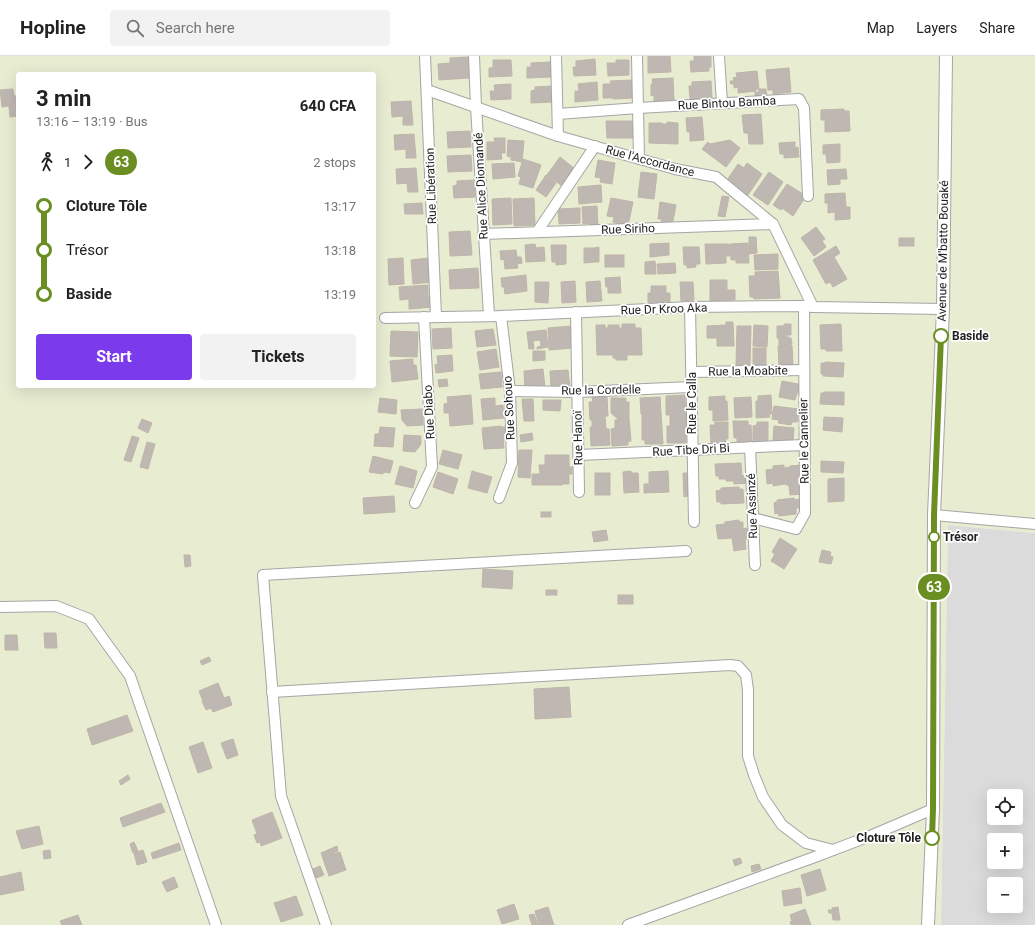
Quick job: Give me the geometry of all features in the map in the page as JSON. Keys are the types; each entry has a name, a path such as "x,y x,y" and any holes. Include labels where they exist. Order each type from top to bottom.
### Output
{"street":[{"name":"Rue Libération","path":"426,56 436,316"},
{"name":"Rue Alice Diomandé","path":"474,56 483,234 489,315"},
{"path":"556,56 558,136"},
{"path":"637,56 639,159"},
{"path":"719,56 722,103"},
{"name":"Avenue de M'batto Bouaké","path":"928,925 933,809 934,515 943,309 946,56"},
{"name":"Rue l'Accordance","path":"427,90 558,136 675,169 716,177 773,224 808,306"},
{"name":"Rue Bintou Bamba","path":"558,114 799,99 804,108 808,196"},
{"path":"537,232 595,146"},
{"name":"Rue Siriho","path":"483,234 773,224"},
{"name":"Rue Dr Kroo Aka","path":"385,318 500,316 690,307 808,306 943,309"},
{"name":"Rue le Cannelier","path":"753,518 796,529 805,513 804,370 808,306"},
{"name":"Rue le Calla","path":"690,307 694,522"},
{"name":"Rue Hanoï","path":"576,312 579,492"},
{"name":"Rue Sohouo","path":"499,498 512,463 510,391 500,316"},
{"name":"Rue Diabo","path":"415,503 432,467 424,317"},
{"name":"Rue la Moabite","path":"692,372 804,370"},
{"name":"Rue la Cordelle","path":"510,391 578,392 692,387"},
{"name":"Rue Tibe Dri Bi","path":"578,455 804,445"},
{"name":"Rue Assinzé","path":"750,447 755,565"},
{"path":"934,515 1035,524"},
{"path":"326,925 281,796 263,575 686,551"},
{"path":"0,607 56,606 89,619 130,676 216,925"},
{"path":"272,692 730,665 738,666 746,675 748,690 748,756 763,797 782,825 788,830 806,843 833,850"},
{"path":"628,925 870,836 933,809"}],"shaded area":[{"path":"948,525 1035,533 1035,925 941,925"}],"green space":[{"path":"0,56 1035,56 1035,533 948,525 941,925 0,925"}],"building":[{"path":"648,56 670,56 671,72 648,73"},
{"path":"694,56 711,56 711,67 709,67 709,71 691,72 690,61 694,61"},
{"path":"468,57 469,78 439,80 438,64 450,63 450,58"},
{"path":"595,59 596,75 574,76 573,67 576,67 576,61"},
{"path":"493,60 511,60 512,76 489,77 489,68 493,68"},
{"path":"616,60 629,60 629,75 608,76 607,63 616,63"},
{"path":"550,62 551,77 527,78 527,67 531,67 531,63"},
{"path":"789,68 791,92 773,94 773,90 768,90 766,70"},
{"path":"757,71 759,89 756,89 756,91 738,93 738,87 734,88 734,84 731,84 730,81 734,81 733,78 737,77 736,73"},
{"path":"673,78 674,100 654,101 654,95 651,96 651,84 653,84 652,79"},
{"path":"632,80 633,98 603,98 603,84 611,84 610,81"},
{"path":"711,81 712,98 690,99 689,86 692,86 692,82"},
{"path":"597,82 598,100 575,102 575,91 579,91 578,84"},
{"path":"511,84 511,99 491,100 490,91 495,91 494,85"},
{"path":"552,86 553,102 531,103 531,91 535,90 535,87"},
{"path":"13,89 14,96 16,96 16,116 10,117 9,106 2,107 0,90"},
{"path":"759,89 766,89 767,96 755,96 755,92 759,92"},
{"path":"411,101 413,125 403,125 403,116 392,117 391,102"},
{"path":"844,109 844,111 849,111 850,131 825,132 825,120 821,120 821,110"},
{"path":"761,114 763,144 749,144 748,133 744,133 742,115"},
{"path":"702,117 704,140 690,141 690,132 687,132 686,118"},
{"path":"606,121 632,121 633,138 607,138"},
{"path":"667,122 678,123 678,144 649,143 649,123 667,124"},
{"path":"470,131 471,147 448,148 447,132"},
{"path":"414,134 416,158 406,158 406,149 395,150 394,135"},
{"path":"494,138 505,138 505,153 501,153 502,159 487,160 487,142 495,142"},
{"path":"508,140 524,141 522,162 511,160 511,157 507,156"},
{"path":"730,140 740,148 726,167 702,149 708,142 710,144"},
{"path":"795,142 795,148 798,147 799,157 784,158 784,154 780,154 779,143"},
{"path":"840,144 840,162 827,163 826,154 823,154 823,145"},
{"path":"471,155 472,171 448,172 447,156"},
{"path":"560,157 575,169 562,186 547,175"},
{"path":"523,159 541,165 533,188 519,184 521,177 518,176"},
{"path":"598,160 615,163 612,184 600,182 601,178 595,177"},
{"path":"514,163 515,177 493,179 492,164"},
{"path":"747,163 762,174 748,195 727,180 738,164 744,168"},
{"path":"416,168 418,192 408,192 407,183 397,184 396,169"},
{"path":"846,169 847,179 840,179 840,184 828,185 827,170"},
{"path":"641,172 657,174 654,199 638,197"},
{"path":"769,172 783,182 768,205 753,195"},
{"path":"546,175 556,183 546,197 536,190"},
{"path":"474,180 475,197 454,198 453,186 457,185 457,181"},
{"path":"787,184 806,196 793,216 782,208 781,210 773,205"},
{"path":"601,185 602,202 579,204 578,187"},
{"path":"845,193 846,207 850,207 850,219 835,220 835,212 828,213 828,203 825,203 825,194"},
{"path":"722,196 729,197 725,217 718,216"},
{"path":"511,198 512,224 493,225 492,199"},
{"path":"534,198 535,225 514,226 513,199"},
{"path":"611,198 633,202 628,226 613,222 614,217 607,216"},
{"path":"660,202 676,205 673,221 671,221 670,226 661,224 662,219 658,219"},
{"path":"422,203 423,214 405,214 404,204"},
{"path":"597,206 598,227 590,227 590,223 583,224 582,207"},
{"path":"580,208 580,223 559,224 558,209"},
{"path":"816,227 825,239 822,241 826,247 814,256 801,238"},
{"path":"470,231 472,255 450,256 449,232"},
{"path":"749,237 756,237 757,253 749,254"},
{"path":"899,238 914,238 914,246 899,246"},
{"path":"669,243 669,255 650,257 650,244"},
{"path":"748,243 749,263 736,263 736,260 731,260 730,244"},
{"path":"535,244 536,248 544,247 545,261 526,262 525,245"},
{"path":"705,244 729,244 730,256 726,256 726,263 706,264"},
{"path":"551,245 566,245 566,264 556,265 556,262 552,262"},
{"path":"836,246 840,253 834,257 847,279 833,287 830,282 826,284 813,260"},
{"path":"599,247 599,262 595,262 594,248"},
{"path":"683,247 699,247 700,264 696,264 696,267 687,268 687,265 684,265"},
{"path":"584,248 594,248 595,262 584,263"},
{"path":"516,250 517,257 521,257 522,263 517,264 518,268 505,269 504,259 501,260 500,251"},
{"path":"778,254 778,269 755,270 754,255"},
{"path":"605,255 624,255 624,267 605,267"},
{"path":"403,258 404,284 389,285 388,259"},
{"path":"429,258 432,282 413,284 411,260"},
{"path":"655,261 656,274 645,274 645,262"},
{"path":"675,263 676,273 658,274 657,264"},
{"path":"478,268 479,288 450,289 449,270"},
{"path":"778,271 780,298 754,299 753,297 750,297 749,276 755,276 755,272"},
{"path":"526,275 527,291 505,294 504,287 502,287 501,278"},
{"path":"620,277 621,293 608,293 605,278"},
{"path":"710,280 727,280 727,290 735,290 735,300 710,301"},
{"path":"575,281 576,302 562,303 561,282"},
{"path":"600,281 602,301 587,302 586,282"},
{"path":"535,282 549,282 548,303 535,302"},
{"path":"680,282 693,282 694,300 681,301"},
{"path":"428,285 428,297 433,297 434,307 409,309 409,299 400,300 399,287"},
{"path":"651,286 666,286 666,293 670,293 670,306 648,307 648,293 651,293"},
{"path":"726,322 733,322 734,346 717,346 717,338 707,338 707,326 726,325"},
{"path":"622,324 635,324 635,328 641,328 642,355 627,355 627,360 616,360 616,358 613,358 613,355 597,355 596,325 605,325 605,328 608,328 608,325 619,325 619,328 622,328"},
{"path":"784,324 791,324 791,335 786,335 786,337 791,338 792,344 779,345 779,338 777,338 777,326 784,326"},
{"path":"841,324 842,351 826,351 826,349 821,349 820,325"},
{"path":"754,325 768,326 767,347 753,346"},
{"path":"571,326 573,348 549,350 548,328"},
{"path":"737,326 751,326 750,365 736,365"},
{"path":"451,328 452,348 433,349 432,329"},
{"path":"493,329 496,345 477,347 475,331"},
{"path":"546,330 548,347 537,349 537,347 541,346 540,340 533,341 534,349 529,349 527,332"},
{"path":"391,331 418,332 417,357 390,356"},
{"path":"792,345 793,365 779,365 778,346"},
{"path":"753,348 766,348 766,366 753,366"},
{"path":"496,349 499,367 480,370 477,352"},
{"path":"533,351 545,351 545,360 533,361"},
{"path":"452,355 453,371 436,373 435,365 438,364 437,356"},
{"path":"413,359 413,365 416,365 418,379 392,382 390,361"},
{"path":"821,363 844,363 843,377 823,376 823,374 821,374"},
{"path":"543,369 545,388 525,390 524,371"},
{"path":"568,370 570,388 551,389 550,371"},
{"path":"501,372 502,387 481,389 479,374"},
{"path":"447,379 448,386 439,387 438,380"},
{"path":"782,381 803,385 801,394 797,393 795,400 779,397"},
{"path":"844,392 844,405 820,404 821,393"},
{"path":"471,395 473,424 450,426 449,413 444,413 444,404 448,403 447,397"},
{"path":"685,395 686,443 667,443 667,426 670,426 670,415 666,415 666,396"},
{"path":"771,395 772,414 769,414 770,417 756,418 756,401 758,401 758,396"},
{"path":"725,396 725,401 727,401 728,420 713,421 713,410 709,410 709,397"},
{"path":"592,397 607,397 608,416 605,416 606,429 609,429 610,445 591,446 590,427 592,427 592,420 590,420 589,402 593,402"},
{"path":"660,397 663,444 645,444 645,440 642,440 642,414 640,398"},
{"path":"751,397 752,417 735,418 734,398"},
{"path":"380,398 397,400 396,414 378,412"},
{"path":"495,398 495,406 503,405 504,418 483,420 481,399"},
{"path":"611,398 626,398 626,402 629,402 629,419 618,419 611,413"},
{"path":"522,399 533,399 534,421 524,421"},
{"path":"543,400 561,400 560,411 543,410"},
{"path":"774,406 799,409 797,422 792,422 791,425 778,423 779,420 772,419"},
{"path":"422,409 423,425 407,426 402,420 401,410"},
{"path":"824,417 843,418 842,432 823,430"},
{"path":"142,419 152,423 148,433 138,428"},
{"path":"629,419 631,441 628,441 628,445 612,446 611,429 615,428 615,420"},
{"path":"733,421 748,421 748,425 751,425 752,442 737,442 737,438 734,438"},
{"path":"715,422 728,422 728,439 725,439 726,442 711,443 710,425 715,425"},
{"path":"757,422 768,422 768,442 753,442 753,426 757,425"},
{"path":"501,426 507,427 508,440 503,440 504,448 484,449 482,428"},
{"path":"774,426 794,428 793,442 773,440"},
{"path":"380,427 395,428 393,447 374,446 375,434 379,434"},
{"path":"532,433 533,440 521,442 520,435"},
{"path":"404,435 421,436 421,444 415,452 403,451"},
{"path":"132,436 139,438 131,462 124,460"},
{"path":"147,442 155,444 148,469 140,467"},
{"path":"443,450 462,455 458,469 439,464"},
{"path":"519,450 532,450 530,478 518,477"},
{"path":"545,455 569,455 569,467 572,467 572,474 569,474 569,484 532,485 532,474 540,474 539,465 545,465"},
{"path":"373,456 393,461 390,473 383,472 383,474 369,472"},
{"path":"821,461 844,462 843,473 821,472"},
{"path":"741,463 742,476 748,475 748,483 734,484 734,481 726,481 726,479 719,479 719,476 716,476 715,464"},
{"path":"784,465 785,484 773,486 773,483 767,484 766,470 773,469 773,466"},
{"path":"803,465 802,494 790,495 789,485 786,485 785,468"},
{"path":"400,466 417,471 413,488 395,484"},
{"path":"472,471 492,477 487,493 468,488"},
{"path":"631,471 631,473 638,473 639,492 624,493 623,472"},
{"path":"668,471 669,492 644,493 644,484 649,484 649,472"},
{"path":"438,472 458,479 453,494 433,487"},
{"path":"595,473 610,473 610,495 595,495"},
{"path":"683,473 687,473 688,496 684,497"},
{"path":"844,478 844,501 828,502 828,479"},
{"path":"739,487 739,489 743,489 744,503 721,504 721,502 717,502 716,491 721,490 721,488"},
{"path":"394,496 395,512 364,514 363,498"},
{"path":"794,498 795,500 799,499 800,508 796,508 796,514 779,516 778,513 775,514 774,503 777,502 777,500"},
{"path":"541,512 551,512 551,517 541,517"},
{"path":"739,520 739,522 743,522 743,529 747,528 748,539 745,539 746,549 734,551 732,538 718,539 716,525"},
{"path":"606,530 608,540 594,542 592,532"},
{"path":"780,538 797,549 784,569 771,561 775,554 772,552"},
{"path":"822,550 831,552 830,556 833,557 831,564 819,562"},
{"path":"184,555 190,555 191,566 185,567"},
{"path":"483,569 513,571 512,589 482,587"},
{"path":"546,590 557,590 557,595 546,595"},
{"path":"618,595 633,595 633,604 618,604"},
{"path":"44,633 56,633 57,648 45,648"},
{"path":"5,635 17,635 18,650 5,650"},
{"path":"209,657 211,661 202,665 200,661"},
{"path":"218,683 224,698 229,696 232,705 213,712 211,708 206,710 199,691"},
{"path":"569,687 571,717 535,719 534,689"},
{"path":"127,715 133,731 92,745 87,729"},
{"path":"233,739 238,755 227,759 221,743"},
{"path":"203,742 212,768 198,773 189,747"},
{"path":"128,775 130,779 121,785 119,781"},
{"path":"161,803 165,812 123,827 120,818"},
{"path":"272,812 282,838 261,846 260,842 257,843 254,835 257,834 252,820"},
{"path":"39,826 43,844 22,849 16,831"},
{"path":"134,842 138,851 133,853 130,844"},
{"path":"179,843 181,850 153,859 151,853"},
{"path":"337,846 338,851 333,853 340,852 346,870 329,876 321,853"},
{"path":"50,850 51,858 44,859 43,851"},
{"path":"143,850 147,862 137,865 134,853"},
{"path":"740,858 742,863 735,866 733,860"},
{"path":"759,864 761,869 752,872 751,866"},
{"path":"320,866 324,875 316,878 313,869"},
{"path":"820,869 826,890 807,896 801,875"},
{"path":"21,872 24,890 0,895 0,877"},
{"path":"174,877 178,887 167,892 162,882"},
{"path":"800,888 802,903 784,906 782,891"},
{"path":"296,896 303,915 281,922 274,903"},
{"path":"514,904 519,919 502,924 497,910"},
{"path":"548,907 554,925 539,925 535,911"},
{"path":"838,907 840,920 833,920 832,913 829,913 828,910"},
{"path":"805,909 811,925 791,925 790,922 792,921 790,915"},
{"path":"534,914 538,925 532,925 529,915"},
{"path":"78,915 82,925 62,925 60,921"}],"bus line":[{"name":"63","path":"932,838 934,515 941,336"}],"place":[{"name":"Baside","path":"941,336"},
{"name":"Trésor","path":"934,537"},
{"name":"Cloture Tôle","path":"932,838"}]}
